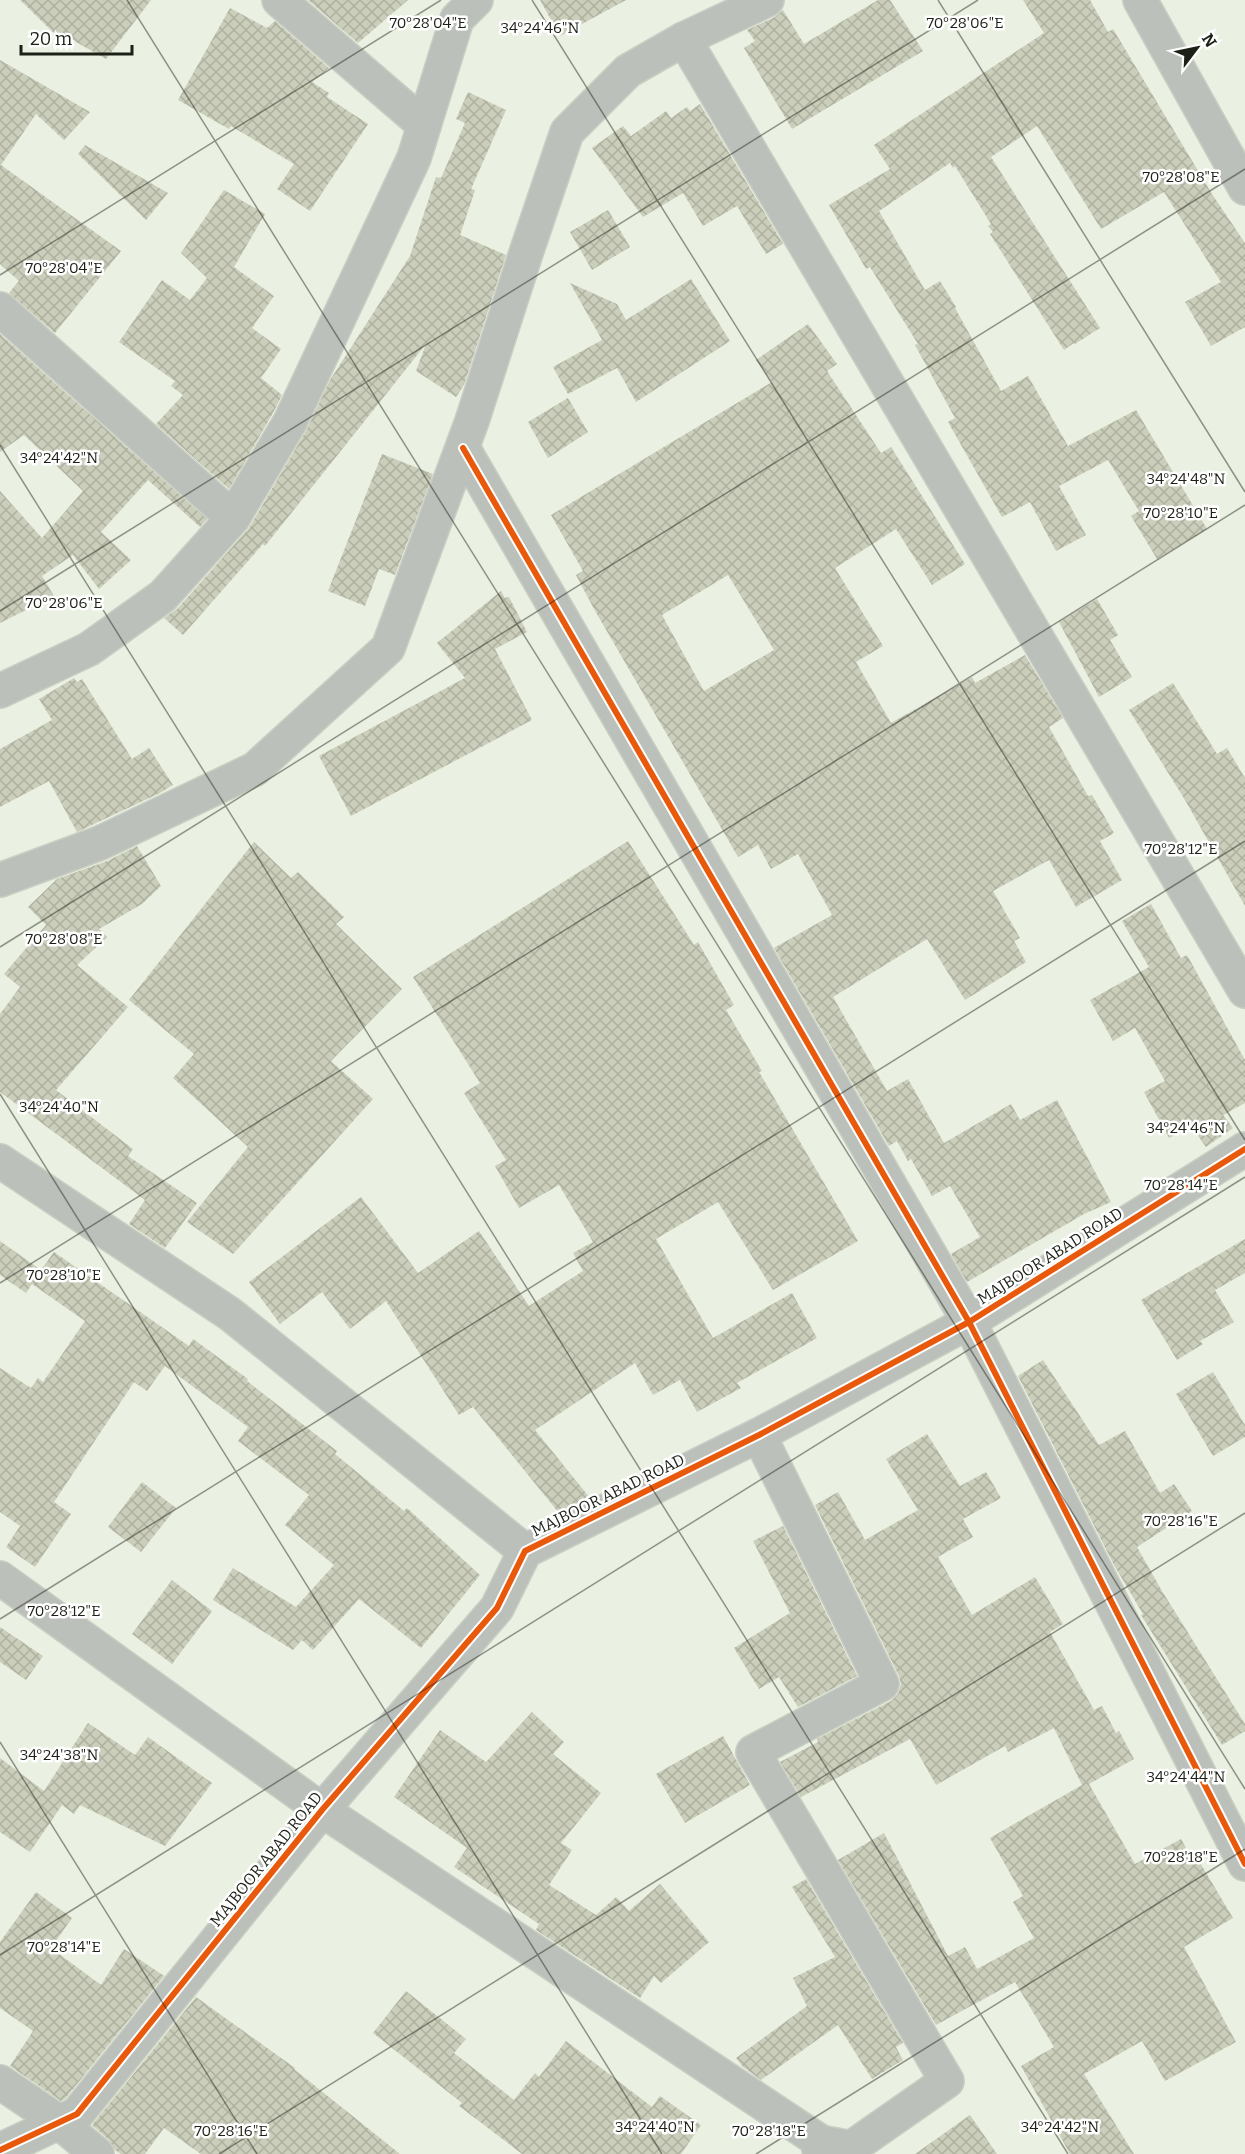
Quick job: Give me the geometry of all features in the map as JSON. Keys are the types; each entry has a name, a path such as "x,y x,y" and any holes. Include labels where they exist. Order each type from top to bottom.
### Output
{"street":[{"path":"279,0 424,124"},
{"path":"0,691 89,649 163,596 233,518 290,422 414,158 457,19 476,0"},
{"path":"0,880 100,843 255,769 388,648 463,448 567,132 628,71 684,39 767,0"},
{"path":"1140,0 1245,188"},
{"path":"684,39 1245,991"},
{"path":"0,309 233,518"},
{"path":"463,448 969,1322 1245,1864"},
{"name":"MAJBOOR ABAD ROAD","path":"0,2150 77,2114 322,1810 497,1608 525,1551 759,1435 969,1322 1245,1149"},
{"path":"0,1161 230,1314 525,1551"},
{"path":"0,1578 322,1810 827,2150 851,2148 947,2081 753,1752 882,1684 759,1435"},
{"path":"0,2082 58,2122 97,2154"}],"building":[{"path":"20,0 151,0 106,59 62,34 59,38"},
{"path":"308,0 408,0 358,43"},
{"path":"540,0 626,0 560,36"},
{"path":"878,0 890,0 923,51 792,129 744,48 755,41 747,30 775,17 783,10 804,44"},
{"path":"1023,0 1090,0 1108,32 1113,29 1212,194 1245,243 1245,327 1211,346 1185,302 1221,282 1164,192 1101,229 1037,126 991,157 1100,328 1064,350 990,234 993,232 988,226 991,224 955,166 953,168 950,163 879,211 925,290 940,281 1001,391 1028,376 1068,446 1136,410 1207,529 1157,559 1131,516 1139,511 1108,460 1059,486 1086,535 1056,551 1030,502 1002,517 948,422 955,418 915,345 918,344 870,267 866,269 829,205 890,169 874,145 1044,33"},
{"path":"230,8 267,28 275,21 329,68 312,82 329,93 327,97 368,124 310,211 277,189 294,164 231,126 229,129 178,100"},
{"path":"0,60 90,112 64,140 36,114 1,165 121,251 55,333 9,293 19,281 0,264"},
{"path":"468,92 506,110 471,189 475,190 460,235 506,255 464,385 456,397 416,371 426,344 265,546 263,544 183,635 164,618 177,609 249,528 306,431 330,380 410,256 436,177 441,178 465,123 456,119"},
{"path":"700,104 783,244 766,254 737,206 703,226 683,193 643,217 592,148 623,126 631,136 666,111 671,118 687,107 690,111"},
{"path":"85,145 168,193 146,220 78,154"},
{"path":"224,190 265,214 234,267 274,296 252,328 281,349 261,378 282,395 229,489 156,424 183,395 171,386 175,381 119,342 162,280 190,300 207,278 181,253"},
{"path":"608,210 630,247 592,270 570,232"},
{"path":"691,279 730,341 636,402 617,368 568,394 553,367 602,340 570,283 617,304 626,320"},
{"path":"808,324 837,364 827,371 881,453 891,447 965,564 932,585 896,529 835,568 883,646 856,662 891,723 972,677 975,683 1025,655 1063,718 1049,727 1088,796 1092,795 1114,833 1100,841 1122,880 1076,907 1049,860 993,891 1020,938 1014,941 1026,962 965,1000 927,939 833,997 887,1091 908,1079 944,1143 1011,1104 1020,1120 1057,1100 1111,1202 1084,1214 967,1282 951,1254 980,1237 950,1186 932,1196 911,1159 908,1161 897,1141 889,1146 774,948 832,915 798,854 771,869 758,845 738,857 594,609 576,575 583,571 551,515 772,382 756,360","holes":["728,575 774,650 704,691 662,615"]},
{"path":"0,334 207,519 200,527 148,480 101,532 131,560 99,589 73,555 42,576 54,596 0,623 0,491 42,538 83,491 24,435 0,452"},
{"path":"568,398 588,432 548,458 528,422"},
{"path":"382,454 433,474 395,575 379,569 365,606 328,591"},
{"path":"501,591 505,598 509,597 527,632 495,649 532,720 351,816 319,756 465,678 437,643"},
{"path":"1097,599 1118,635 1110,640 1132,677 1099,697 1059,622"},
{"path":"74,678 77,682 82,679 132,759 149,748 173,785 77,832 49,781 0,807 0,749 52,720 39,699"},
{"path":"1173,683 1217,754 1227,748 1245,778 1245,906 1185,800 1129,710"},
{"path":"628,841 694,945 698,942 734,1005 726,1010 762,1071 759,1072 858,1241 773,1290 718,1202 656,1239 713,1338 792,1293 817,1338 737,1383 741,1388 697,1412 680,1380 653,1395 635,1363 535,1430 590,1498 559,1513 473,1407 459,1415 386,1301 350,1329 322,1292 280,1324 249,1282 361,1197 418,1273 479,1231 529,1306 583,1271 573,1253 593,1242 559,1185 519,1208 495,1166 506,1160 464,1093 480,1083 413,977"},
{"path":"254,842 291,878 298,872 344,917 336,924 402,989 331,1061 373,1099 233,1254 187,1222 248,1147 173,1078 194,1054 129,1000"},
{"path":"137,846 161,886 142,904 99,929 107,937 77,965 128,1007 56,1090 133,1149 128,1156 197,1203 165,1248 129,1224 145,1200 0,1092 0,1014 20,987 4,974 46,925 28,907 57,879 107,861"},
{"path":"1151,904 1181,958 1187,955 1245,1060 1245,1103 1223,1115 1233,1128 1206,1147 1191,1126 1169,1138 1144,1092 1165,1081 1135,1028 1113,1041 1090,1000 1149,967 1122,921"},
{"path":"1245,1239 1245,1273 1215,1290 1234,1322 1200,1341 1203,1344 1177,1360 1141,1300"},
{"path":"0,1241 41,1270 54,1252 189,1346 193,1339 248,1379 247,1381 337,1451 335,1454 404,1511 407,1508 480,1575 421,1648 359,1599 313,1650 302,1640 293,1650 213,1600 233,1568 296,1607 334,1565 285,1525 309,1495 238,1441 248,1427 165,1366 147,1391 134,1382 54,1502 71,1514 35,1567 6,1547 20,1526 0,1512 0,1368 31,1388 38,1378 43,1382 85,1321 32,1284 26,1293 0,1275"},
{"path":"1043,1360 1099,1445 1125,1431 1160,1493 1174,1484 1192,1511 1137,1547 1245,1724 1245,1731 1222,1745 1141,1615 1143,1614 1114,1565 1018,1376"},
{"path":"1213,1372 1245,1425 1245,1437 1213,1456 1176,1394"},
{"path":"927,1434 960,1486 986,1472 1001,1498 963,1519 973,1537 938,1557 972,1615 1035,1577 1063,1624 1050,1632 1094,1710 1102,1706 1116,1733 1119,1731 1134,1759 1089,1784 1135,1864 1181,1839 1195,1864 1199,1861 1233,1918 1184,1947 1236,2042 1165,2081 1142,2041 1084,2074 1134,2154 1070,2154 1021,2066 1054,2047 1015,1982 936,2025 838,1860 884,1833 948,1956 965,1947 977,1969 1034,1938 1013,1902 1023,1896 990,1838 1082,1785 1054,1728 1008,1752 1005,1746 936,1785 910,1739 801,1797 780,1762 818,1742 817,1739 891,1701 898,1694 901,1684 899,1676 815,1505 838,1492 865,1540 918,1510 886,1459"},
{"path":"142,1482 176,1508 141,1552 108,1527"},
{"path":"783,1526 857,1676 798,1707 779,1677 759,1689 734,1648 790,1613 753,1541"},
{"path":"172,1580 212,1611 172,1664 132,1634"},
{"path":"0,1627 43,1656 26,1680 0,1662"},
{"path":"532,1712 564,1742 553,1754 601,1793 561,1843 572,1850 549,1885 596,1915 616,1897 629,1911 660,1884 709,1942 661,1983 654,1976 640,1998 536,1930 539,1924 454,1867 467,1848 394,1797 440,1730 486,1762"},
{"path":"88,1723 135,1755 148,1737 212,1783 165,1846 80,1805 74,1814 62,1805 30,1852 0,1832 0,1758 44,1791"},
{"path":"723,1736 750,1785 685,1823 656,1774"},
{"path":"806,1879 903,2043 896,2047 903,2060 872,2079 838,2025 761,2080 743,2067 736,2058 807,2006 793,1978 835,1957 792,1887"},
{"path":"36,1892 72,1918 51,1948 101,1985 124,1949 164,1976 65,2099 61,2101 10,2066 33,2031 0,2008 0,1942"},
{"path":"406,1991 466,2039 454,2053 514,2100 535,2073 539,2077 566,2041 652,2107 660,2096 701,2125 681,2154 522,2154 459,2106 462,2103 373,2033"},
{"path":"196,1997 295,2068 400,2154 201,2154 164,2128 145,2154 121,2154 115,2150 109,2140 92,2125"},
{"path":"970,2115 997,2154 915,2154"}],"cycle path":[{"path":"463,448 969,1322 1245,1864"},
{"path":"0,2150 77,2114 322,1810 497,1608 525,1551 759,1435 969,1322 1245,1149"}]}
